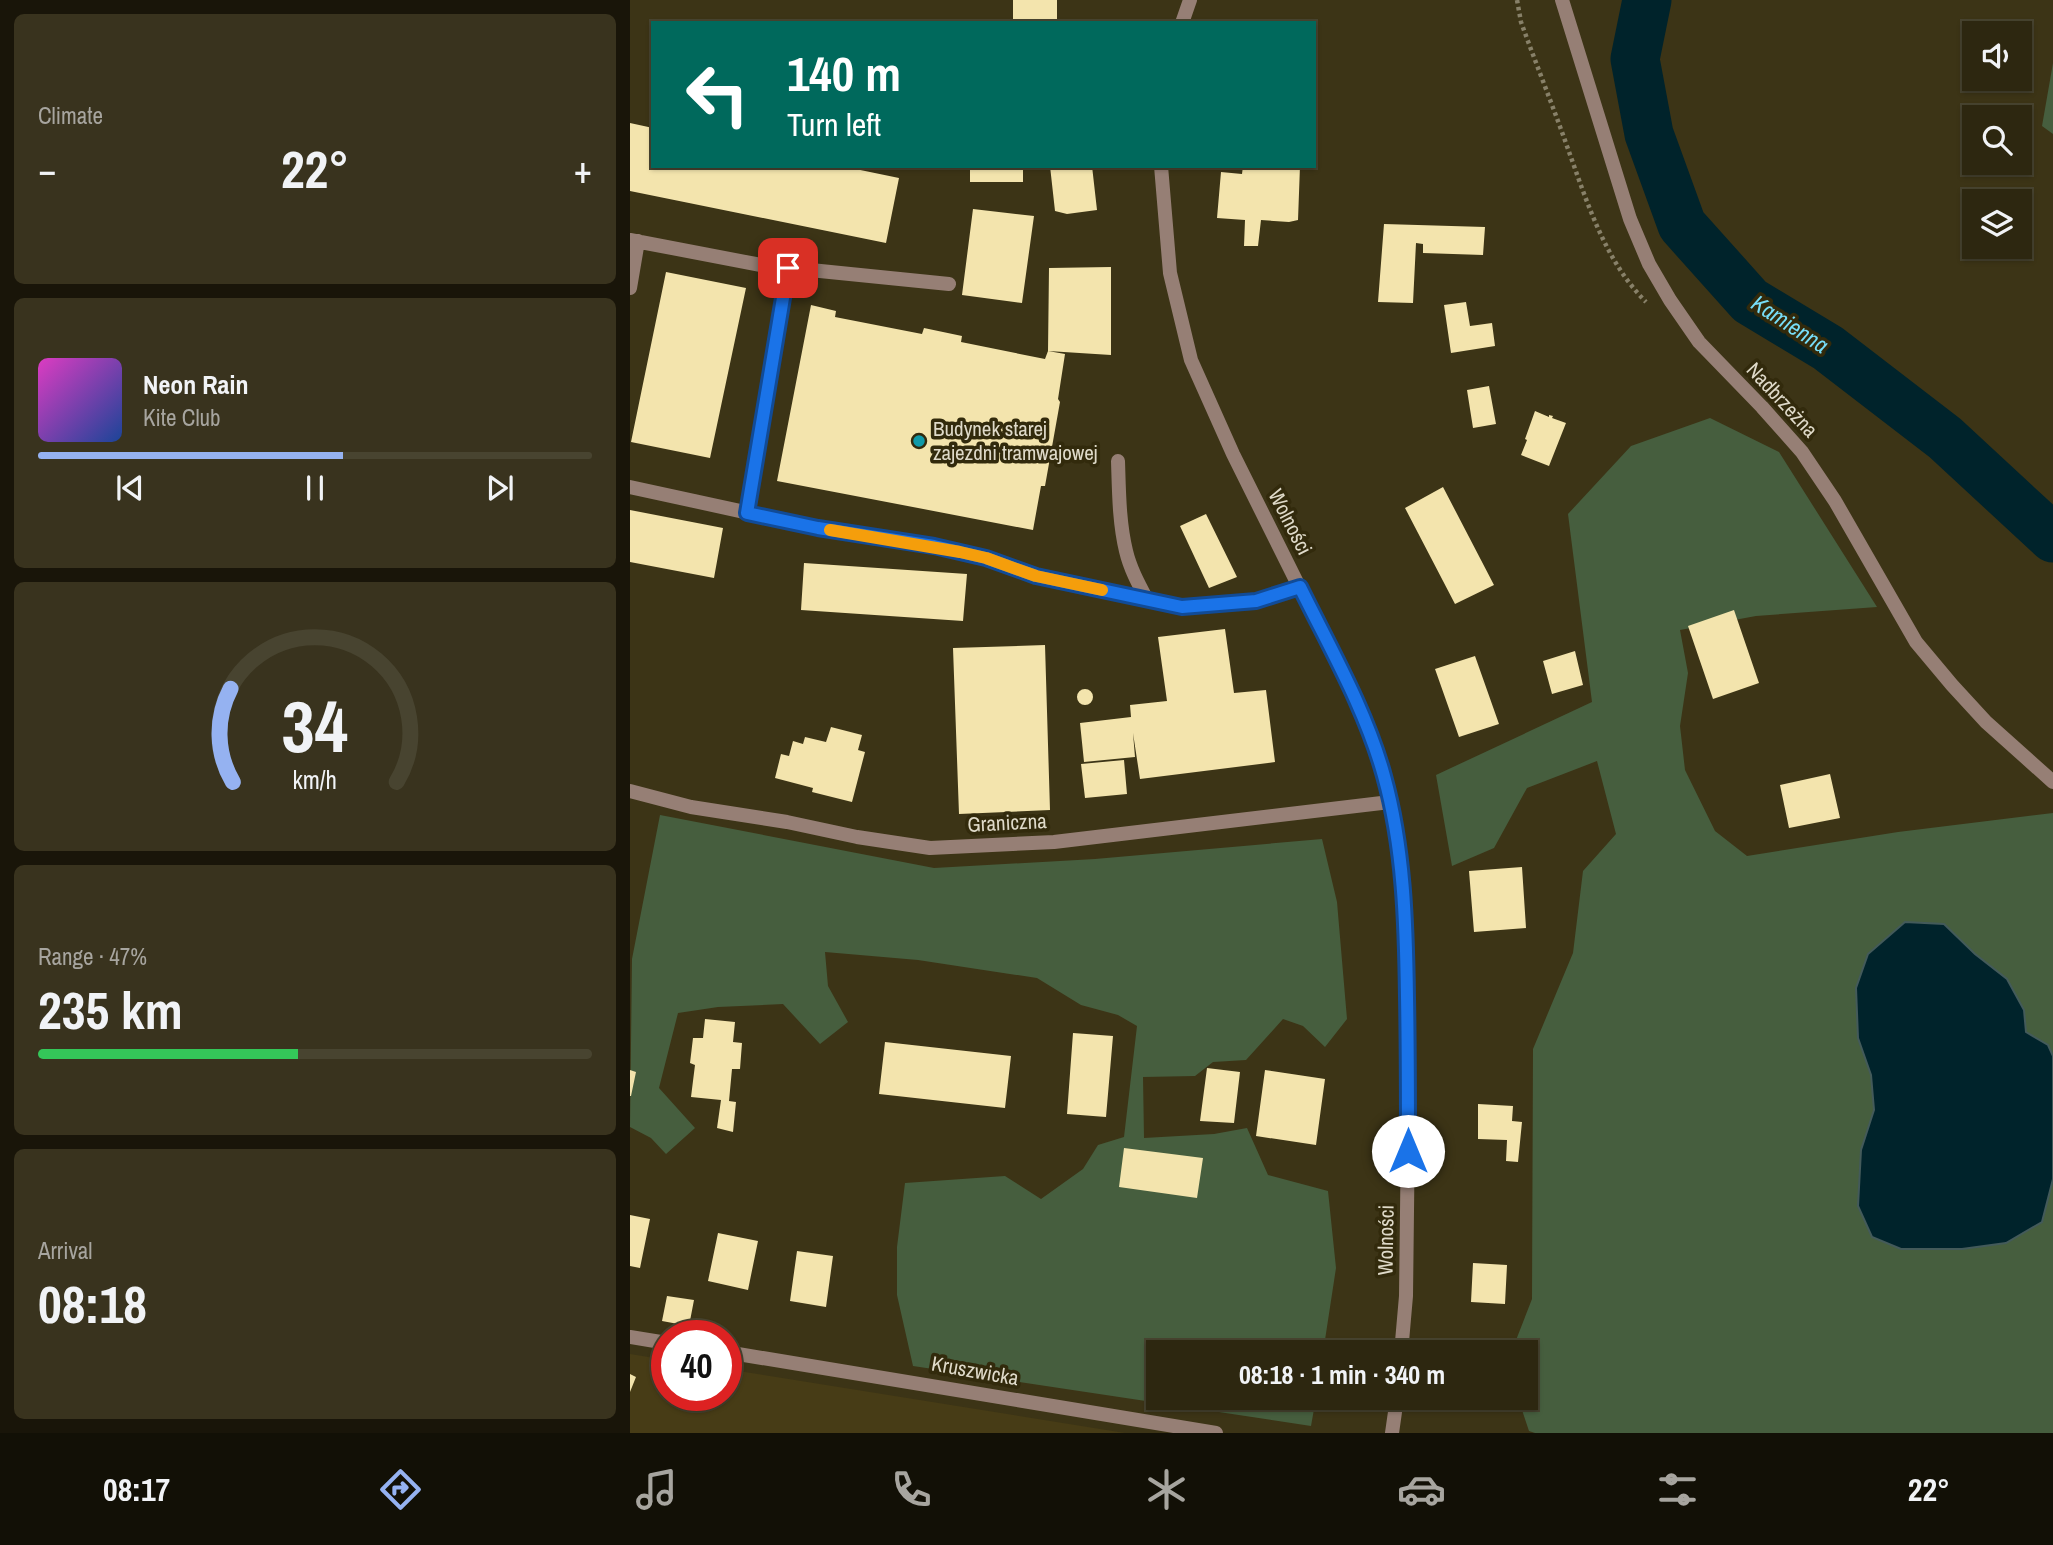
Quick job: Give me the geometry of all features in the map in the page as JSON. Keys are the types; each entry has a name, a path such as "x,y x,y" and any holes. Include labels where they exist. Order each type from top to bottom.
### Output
{"street":[{"path":"1183,21 1190,0"},
{"name":"Nadbrzeżna","path":"1562,0 1630,219 1648,264 1670,300 1699,342 1802,452 1835,501 1916,642 1986,722 2053,782"},
{"name":"Wolności","path":"1161,168 1170,273 1191,360 1233,454 1349,687 1384,774 1390,802 1398,844 1406,932 1407,1270 1402,1340"},
{"path":"630,288 634,241 761,265 949,284"},
{"path":"747,513 788,268"},
{"path":"1118,461 1126,551 1133,574 1146,598"},
{"path":"630,487 818,528 934,546 986,558 1036,576 1182,607 1256,601 1300,587"},
{"name":"Graniczna","path":"630,791 691,807 787,822 857,838 930,848 1054,842 1390,802"},
{"path":"630,1337 651,1340"},
{"name":"Kruszwicka","path":"742,1355 1216,1433"},
{"path":"1392,1433 1395,1410"}],"path":[{"path":"1517,0 1521,22 1587,204 1613,258 1634,291 1650,307"}],"shaded area":[{"path":"630,1354 651,1357 651,1411 742,1411 742,1372 1125,1433 630,1433"}],"green space":[{"path":"2053,63 2053,134 2042,126"},
{"path":"1710,418 1779,452 1877,607 1756,616 1680,630 1688,673 1680,726 1685,770 1715,831 1747,856 1898,832 2053,813 2053,1433 1529,1431 1522,1410 1538,1410 1538,1340 1516,1340 1532,1299 1533,1049 1573,953 1583,871 1616,834 1597,761 1527,788 1494,848 1452,866 1436,775 1592,702 1568,514 1631,446"},
{"path":"660,815 934,868 1095,859 1322,839 1337,902 1347,1019 1325,1047 1303,1026 1283,1019 1246,1060 1213,1062 1195,1076 1143,1077 1144,1138 1214,1134 1247,1128 1268,1175 1328,1191 1336,1268 1325,1340 1146,1340 1146,1401 913,1366 897,1295 897,1247 905,1183 1005,1176 1041,1199 1083,1169 1098,1145 1124,1137 1137,1026 1118,1015 1081,1005 1037,978 918,960 825,952 828,986 848,1022 820,1044 783,1004 718,1007 678,1013 659,1088 695,1128 666,1154 651,1138 630,1127 632,959"},
{"path":"1205,1410 1314,1410 1311,1426"}],"water":[{"path":"1905,922 1944,924 1975,954 2007,979 2024,1010 2026,1032 2048,1045 2053,1056 2053,1179 2042,1222 2006,1243 1962,1249 1901,1249 1872,1237 1858,1206 1861,1150 1874,1110 1871,1075 1858,1038 1856,988 1868,954"}],"building":[{"path":"1013,0 1057,0 1057,21 1013,21"},
{"path":"630,123 651,128 651,168 851,168 899,178 886,243 630,191"},
{"path":"970,168 1023,168 1023,182 970,182"},
{"path":"1050,168 1092,168 1097,210 1067,214 1055,211"},
{"path":"1243,168 1300,168 1298,220 1261,220 1258,246 1244,246 1245,220 1217,218 1221,172 1242,174"},
{"path":"973,209 1034,216 1022,303 962,295"},
{"path":"1384,224 1485,227 1483,255 1423,253 1423,244 1416,243 1413,303 1378,302"},
{"path":"1111,267 1111,355 1048,351 1049,268"},
{"path":"666,272 746,288 710,458 631,442"},
{"path":"1466,302 1470,326 1492,323 1495,346 1451,353 1444,305"},
{"name":"Budynek starej zajezdni tramwajowej","path":"811,305 836,311 835,317 922,334 924,328 962,336 961,342 1045,359 1048,351 1065,354 1058,399 1060,402 1045,486 1041,486 1033,530 777,481"},
{"path":"1489,386 1496,424 1473,428 1467,390"},
{"path":"1535,411 1566,423 1549,466 1521,455"},
{"path":"1443,487 1494,585 1455,604 1405,508"},
{"path":"630,510 723,528 714,578 630,562"},
{"path":"1206,514 1237,577 1209,588 1180,526"},
{"path":"804,563 967,574 963,621 801,610"},
{"path":"1734,610 1759,683 1713,699 1688,626"},
{"path":"1225,629 1234,693 1266,690 1275,762 1140,779 1133,733 1135,757 1084,762 1080,723 1131,717 1130,705 1167,701 1158,637"},
{"path":"1045,645 1050,810 959,814 953,648"},
{"path":"1575,651 1583,685 1552,694 1543,661"},
{"path":"1475,656 1499,724 1459,737 1435,669"},
{"path":"1085,689 1091,691 1091,703 1085,705 1079,703 1077,697 1079,691"},
{"path":"831,727 862,735 858,750 865,752 852,802 812,792 813,788 775,778 781,754 789,756 793,741 803,744 805,737 826,742"},
{"path":"1124,760 1127,794 1085,798 1081,764"},
{"path":"1830,774 1840,818 1789,828 1780,785"},
{"path":"1522,867 1526,928 1474,932 1469,871"},
{"path":"705,1019 735,1022 733,1042 742,1043 740,1069 732,1069 729,1101 736,1102 733,1132 717,1128 721,1100 691,1097 695,1065 690,1063 693,1038 703,1038"},
{"path":"1073,1033 1113,1036 1106,1117 1067,1114"},
{"path":"885,1042 1011,1056 1005,1108 879,1094"},
{"path":"1207,1068 1240,1072 1234,1123 1200,1121"},
{"path":"630,1070 636,1072 631,1096 630,1096"},
{"path":"1265,1070 1325,1079 1316,1145 1256,1136"},
{"path":"1478,1104 1513,1106 1512,1121 1522,1122 1518,1162 1506,1161 1507,1140 1478,1139"},
{"path":"1124,1148 1203,1158 1197,1198 1119,1187"},
{"path":"630,1215 650,1219 640,1268 630,1266"},
{"path":"718,1233 758,1241 748,1290 708,1281"},
{"path":"797,1251 833,1256 826,1307 790,1301"},
{"path":"1473,1263 1507,1265 1505,1304 1471,1302"},
{"path":"667,1296 694,1300 690,1320 662,1320"},
{"path":"630,1374 636,1377 630,1392"}],"waterway":[{"name":"Kamienna","path":"1647,0 1635,59 1649,134 1682,225 1750,301 1828,348 1945,438 2053,538"}],"slow traffic":[{"path":"830,530 934,546 986,558 1036,576 1102,590"}],"place":[{"name":"Budynek starej zajezdni tramwajowej","path":"919,441"}],"route":[{"path":"788,268 747,513 818,528 934,546 986,558 1036,576 1182,607 1256,601 1300,587 1369,732 1384,774 1390,802 1398,844 1406,932 1408,1151"}]}
